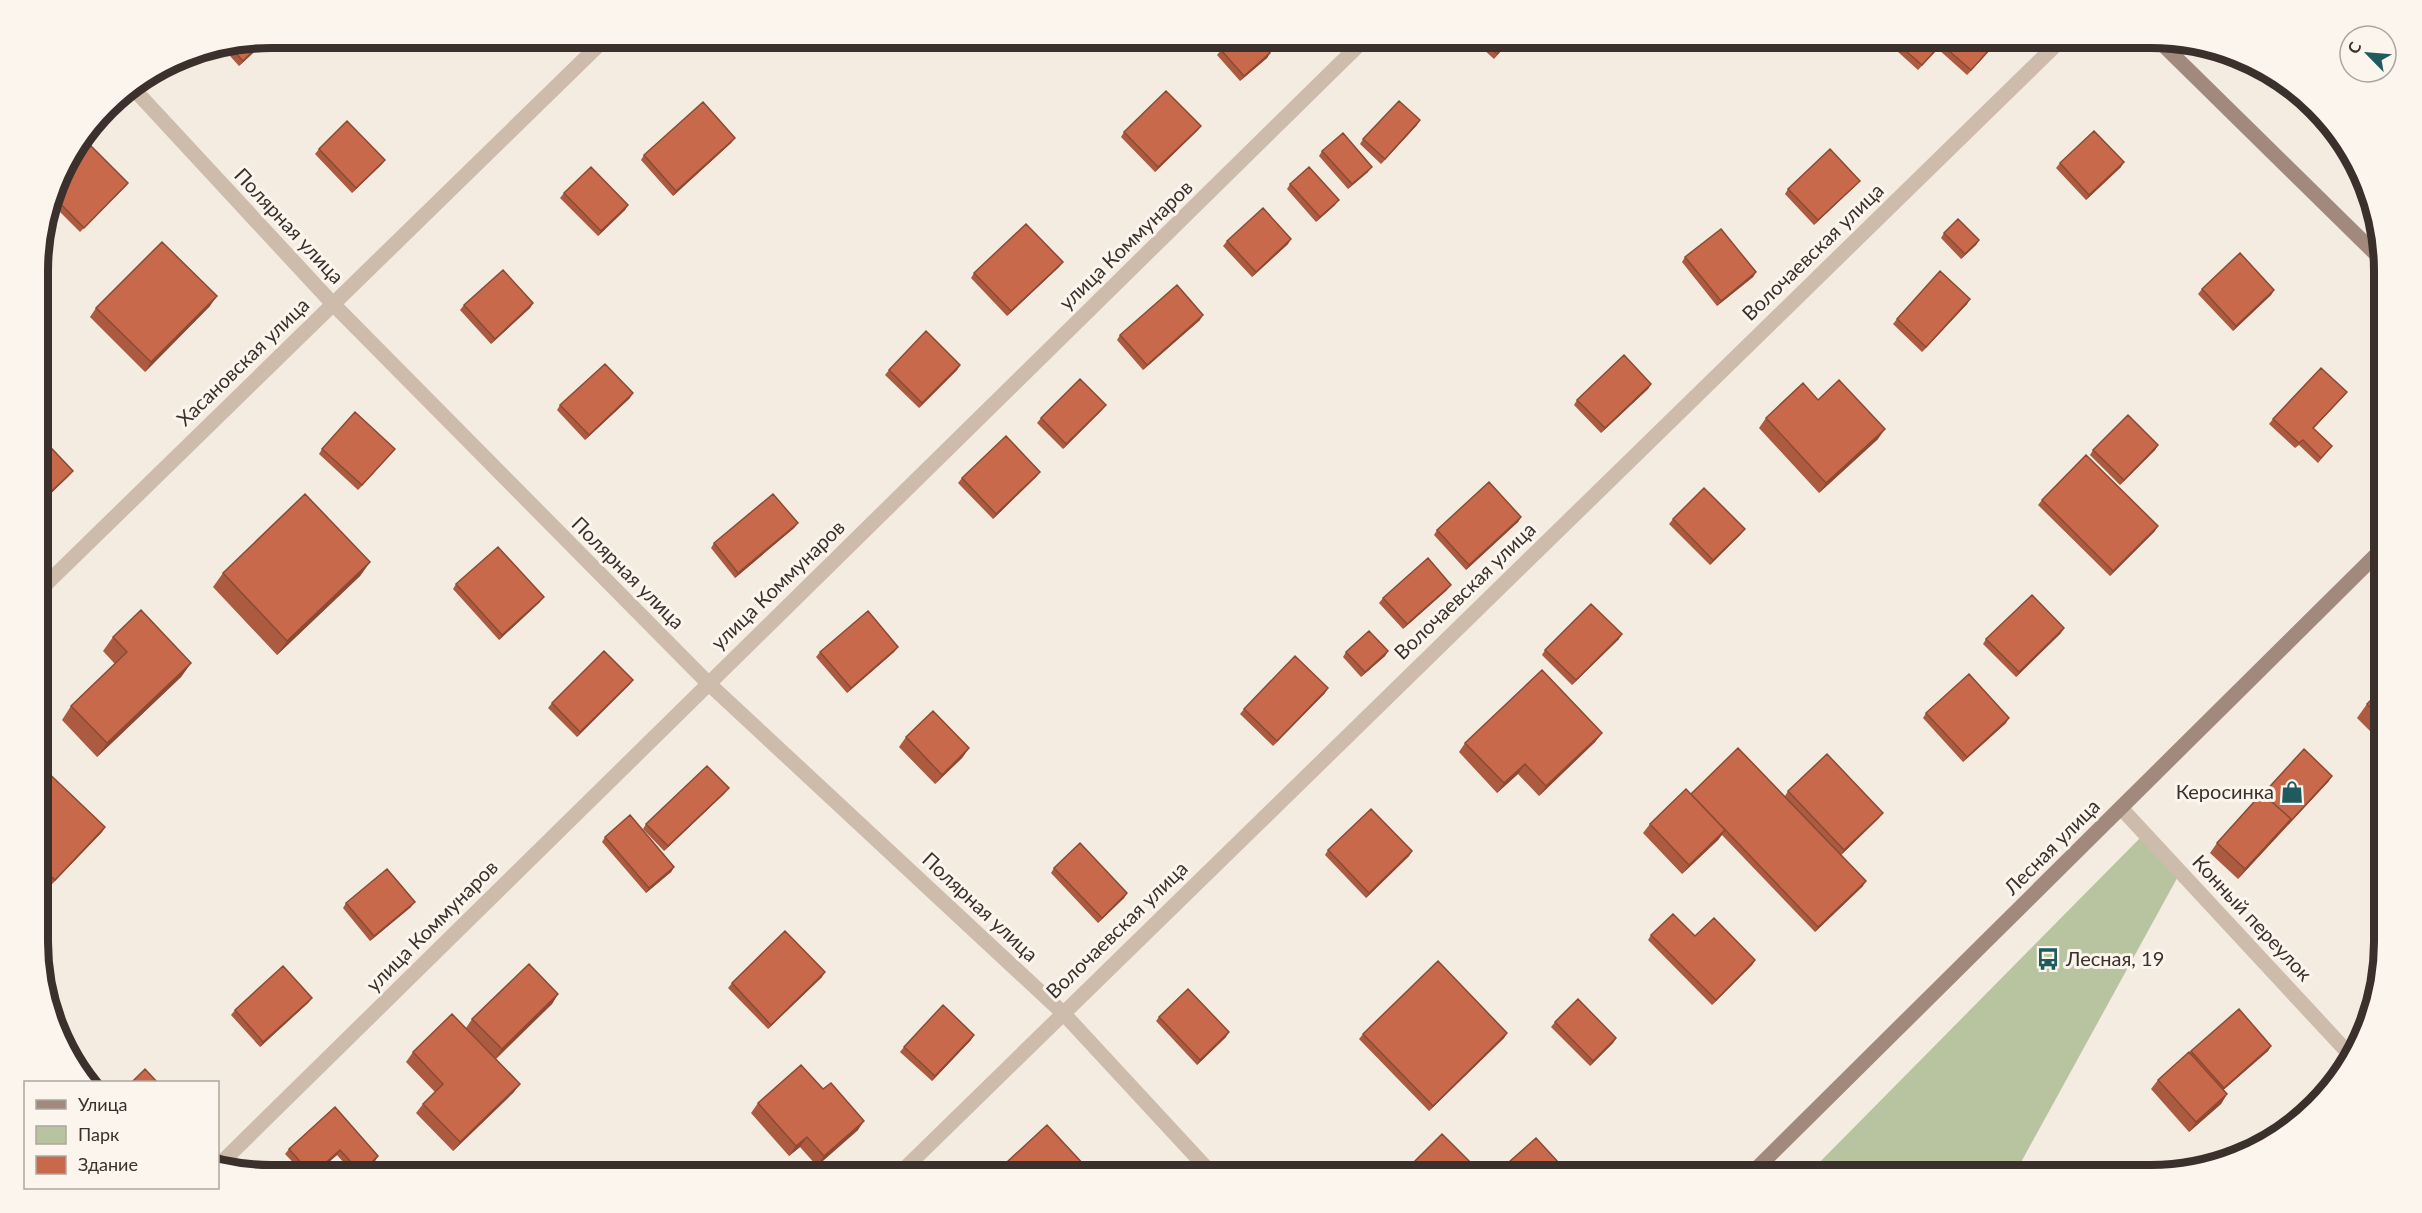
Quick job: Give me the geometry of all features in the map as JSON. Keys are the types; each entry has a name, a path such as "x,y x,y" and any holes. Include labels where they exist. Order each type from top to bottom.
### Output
{"street":[{"name":"Хасановская улица","path":"48,582 596,48"},
{"name":"улица Коммунаров","path":"224,1160 1356,48"},
{"name":"Волочаевская улица","path":"908,1165 2053,48"},
{"path":"2166,48 2373,251"},
{"name":"Полярная улица","path":"137,93 333,304 708,683 1063,1013 1204,1165"},
{"name":"Лесная улица","path":"1760,1165 2374,557"},
{"name":"Конный переулок","path":"2121,808 2346,1050"}],"green space":[{"path":"2145,833 2181,871 2019,1165 1817,1165"}],"building":[{"path":"256,48 243,61 234,51"},
{"path":"1223,48 1266,48 1270,53 1244,76 1221,50"},
{"path":"1491,48 1503,48 1497,54"},
{"path":"1902,48 1937,48 1922,65"},
{"path":"1946,48 1991,48 1971,70"},
{"path":"1166,91 1201,126 1158,167 1124,132"},
{"path":"1399,101 1420,120 1385,159 1363,139"},
{"path":"703,102 735,138 676,191 644,155"},
{"path":"347,121 385,160 356,188 319,149"},
{"path":"2094,131 2124,162 2089,195 2060,163"},
{"path":"1343,133 1372,167 1352,184 1322,151"},
{"path":"88,143 128,183 84,228 59,202 71,173"},
{"path":"1830,149 1860,181 1818,220 1788,189"},
{"path":"591,167 628,205 601,231 564,193"},
{"path":"1309,167 1339,200 1320,217 1290,184"},
{"path":"1263,208 1291,239 1256,272 1227,241"},
{"path":"1958,219 1979,240 1965,254 1944,233"},
{"path":"1026,224 1063,262 1011,311 974,273"},
{"path":"1721,229 1756,272 1721,301 1685,257"},
{"path":"162,242 217,296 151,362 96,308"},
{"path":"2240,253 2274,290 2236,326 2202,289"},
{"path":"503,270 533,303 495,339 464,305"},
{"path":"1940,271 1970,299 1926,347 1897,319"},
{"path":"1177,285 1203,315 1147,365 1120,335"},
{"path":"926,331 960,365 922,403 889,370"},
{"path":"1624,355 1651,384 1605,428 1577,400"},
{"path":"605,364 633,393 589,435 560,405"},
{"path":"2321,368 2347,392 2313,428 2332,446 2321,458 2303,440 2299,443 2273,419"},
{"path":"1080,379 1106,405 1066,444 1041,418"},
{"path":"1839,380 1885,429 1826,483 1766,418 1803,383 1818,400"},
{"path":"355,412 395,449 362,485 322,449"},
{"path":"2128,415 2158,445 2124,480 2093,450"},
{"path":"1006,436 1040,472 996,514 962,478"},
{"path":"48,445 73,471 48,495"},
{"path":"2086,455 2158,526 2113,571 2042,500"},
{"path":"1489,482 1521,517 1469,565 1437,530"},
{"path":"1704,488 1745,529 1713,560 1673,519"},
{"path":"305,494 370,562 287,641 223,573"},
{"path":"773,494 798,523 738,573 714,543"},
{"path":"498,547 544,597 502,635 456,584"},
{"path":"1428,558 1451,585 1407,624 1383,598"},
{"path":"2032,595 2064,628 2019,672 1986,639"},
{"path":"1591,604 1622,634 1576,680 1545,650"},
{"path":"141,610 191,663 107,743 71,706 127,652 113,637"},
{"path":"868,611 898,647 851,688 820,652"},
{"path":"1369,631 1388,651 1365,672 1346,652"},
{"path":"604,651 633,680 580,732 552,703"},
{"path":"1295,656 1328,688 1277,741 1244,709"},
{"path":"1542,670 1602,733 1546,786 1525,764 1504,783 1465,743"},
{"path":"1969,674 2009,718 1967,757 1926,713"},
{"path":"2374,697 2374,711 2367,704"},
{"path":"933,711 969,748 942,775 906,737"},
{"path":"1738,748 1866,881 1818,927 1691,794"},
{"name":"Керосинка","path":"2304,749 2332,776 2288,824 2291,819 2263,794"},
{"path":"1827,754 1883,813 1844,850 1788,791"},
{"path":"707,766 729,788 668,846 646,824"},
{"path":"48,773 105,827 55,880 48,873"},
{"path":"1686,789 1725,830 1689,865 1650,824"},
{"path":"2262,793 2291,819 2245,869 2217,843"},
{"path":"1371,809 1412,851 1369,893 1328,850"},
{"path":"630,815 674,867 649,888 605,837"},
{"path":"1080,843 1127,893 1102,918 1054,868"},
{"path":"387,869 415,902 374,936 346,903"},
{"path":"1673,914 1695,936 1714,918 1755,960 1716,1000 1651,935"},
{"path":"785,931 825,972 771,1025 732,983"},
{"path":"1438,961 1507,1033 1433,1106 1363,1034"},
{"path":"529,964 558,994 502,1049 472,1019"},
{"path":"283,966 312,998 263,1042 235,1010"},
{"path":"1188,989 1229,1032 1200,1060 1159,1017"},
{"path":"1578,999 1616,1038 1593,1061 1555,1022"},
{"path":"943,1005 974,1035 935,1076 904,1047"},
{"path":"2239,1009 2271,1046 2224,1088 2191,1051"},
{"path":"452,1014 520,1084 460,1142 423,1104 443,1084 413,1052"},
{"path":"2189,1052 2227,1094 2196,1122 2158,1080"},
{"path":"801,1065 823,1089 831,1083 864,1121 824,1156 807,1137 796,1146 758,1103"},
{"path":"145,1069 156,1081 133,1081"},
{"path":"335,1107 378,1156 369,1165 354,1165 340,1150 323,1165 303,1165 289,1149"},
{"path":"1047,1125 1084,1165 1004,1165"},
{"path":"1442,1134 1473,1165 1411,1165"},
{"path":"1536,1138 1561,1165 1512,1165 1509,1162"}],"place":[{"name":"Керосинка","path":"2292,792"},
{"name":"Лесная, 19","path":"2048,959"}]}
